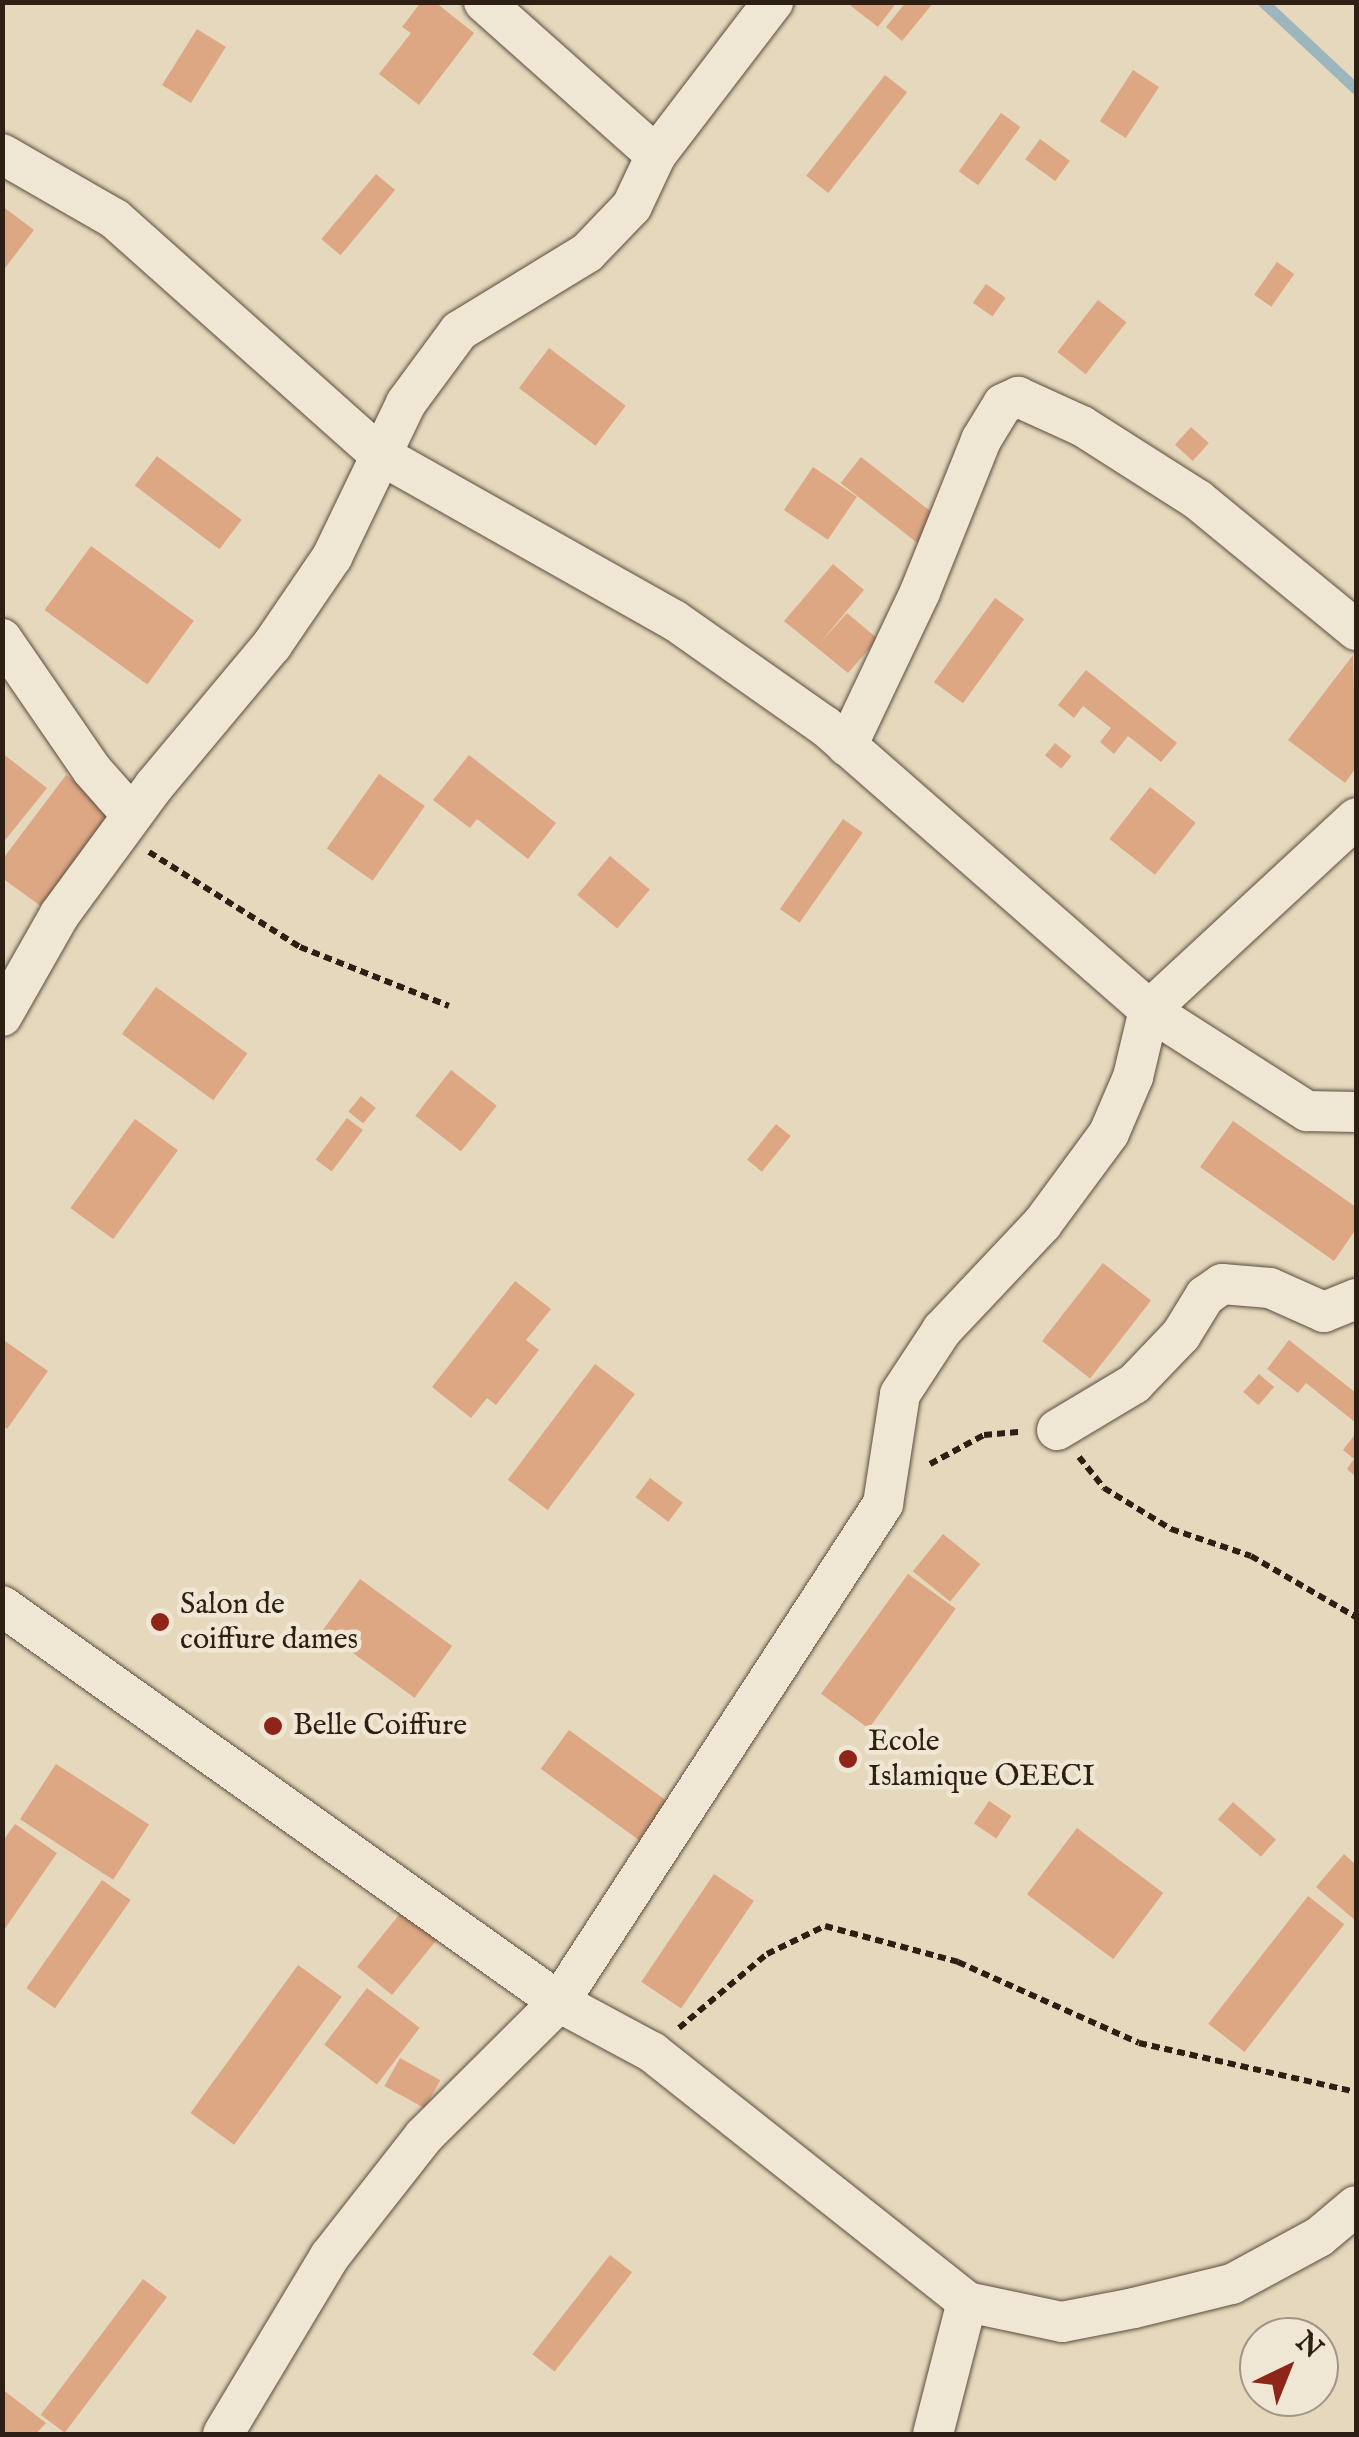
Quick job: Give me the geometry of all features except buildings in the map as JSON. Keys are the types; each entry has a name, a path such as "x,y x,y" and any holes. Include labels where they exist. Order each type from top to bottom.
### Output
{"street":[{"path":"484,2 656,155"},
{"path":"2,1016 60,914 126,823 272,645 332,557 406,402 459,331 587,253 632,206 656,155 774,2"},
{"path":"2,154 115,218 379,454 674,620 847,746 1149,1010 1307,1112 1356,1112"},
{"path":"847,746 920,592 981,440 1003,404 1018,397 1035,399 1198,500 1356,630"},
{"path":"2,639 126,823"},
{"path":"223,2434 354,2226 424,2136 558,2002 883,1504 900,1394 942,1330 1042,1224 1109,1134 1133,1077 1149,1010 1356,818"},
{"path":"1057,1430 1134,1384 1222,1284 1270,1288 1324,1312 1356,1299"},
{"path":"2,1606 558,2002 652,2052 968,2302 1062,2322 1232,2284 1338,2240 1356,2206"},
{"path":"933,2434 968,2302"}],"path":[{"path":"126,823 194,886 300,947 448,1006"},
{"path":"883,1504 931,1463 984,1434 1057,1430 1104,1488 1171,1529 1251,1556 1356,1617"},
{"path":"652,2052 767,1954 825,1926 958,1962 1139,2043 1356,2092"}],"waterway":[{"path":"1263,2 1356,89"}],"place":[{"name":"Salon de coiffure dames","path":"160,1622"},
{"name":"Belle Coiffure","path":"273,1726"},
{"name":"Ecole Islamique OEECI","path":"848,1759"}]}
